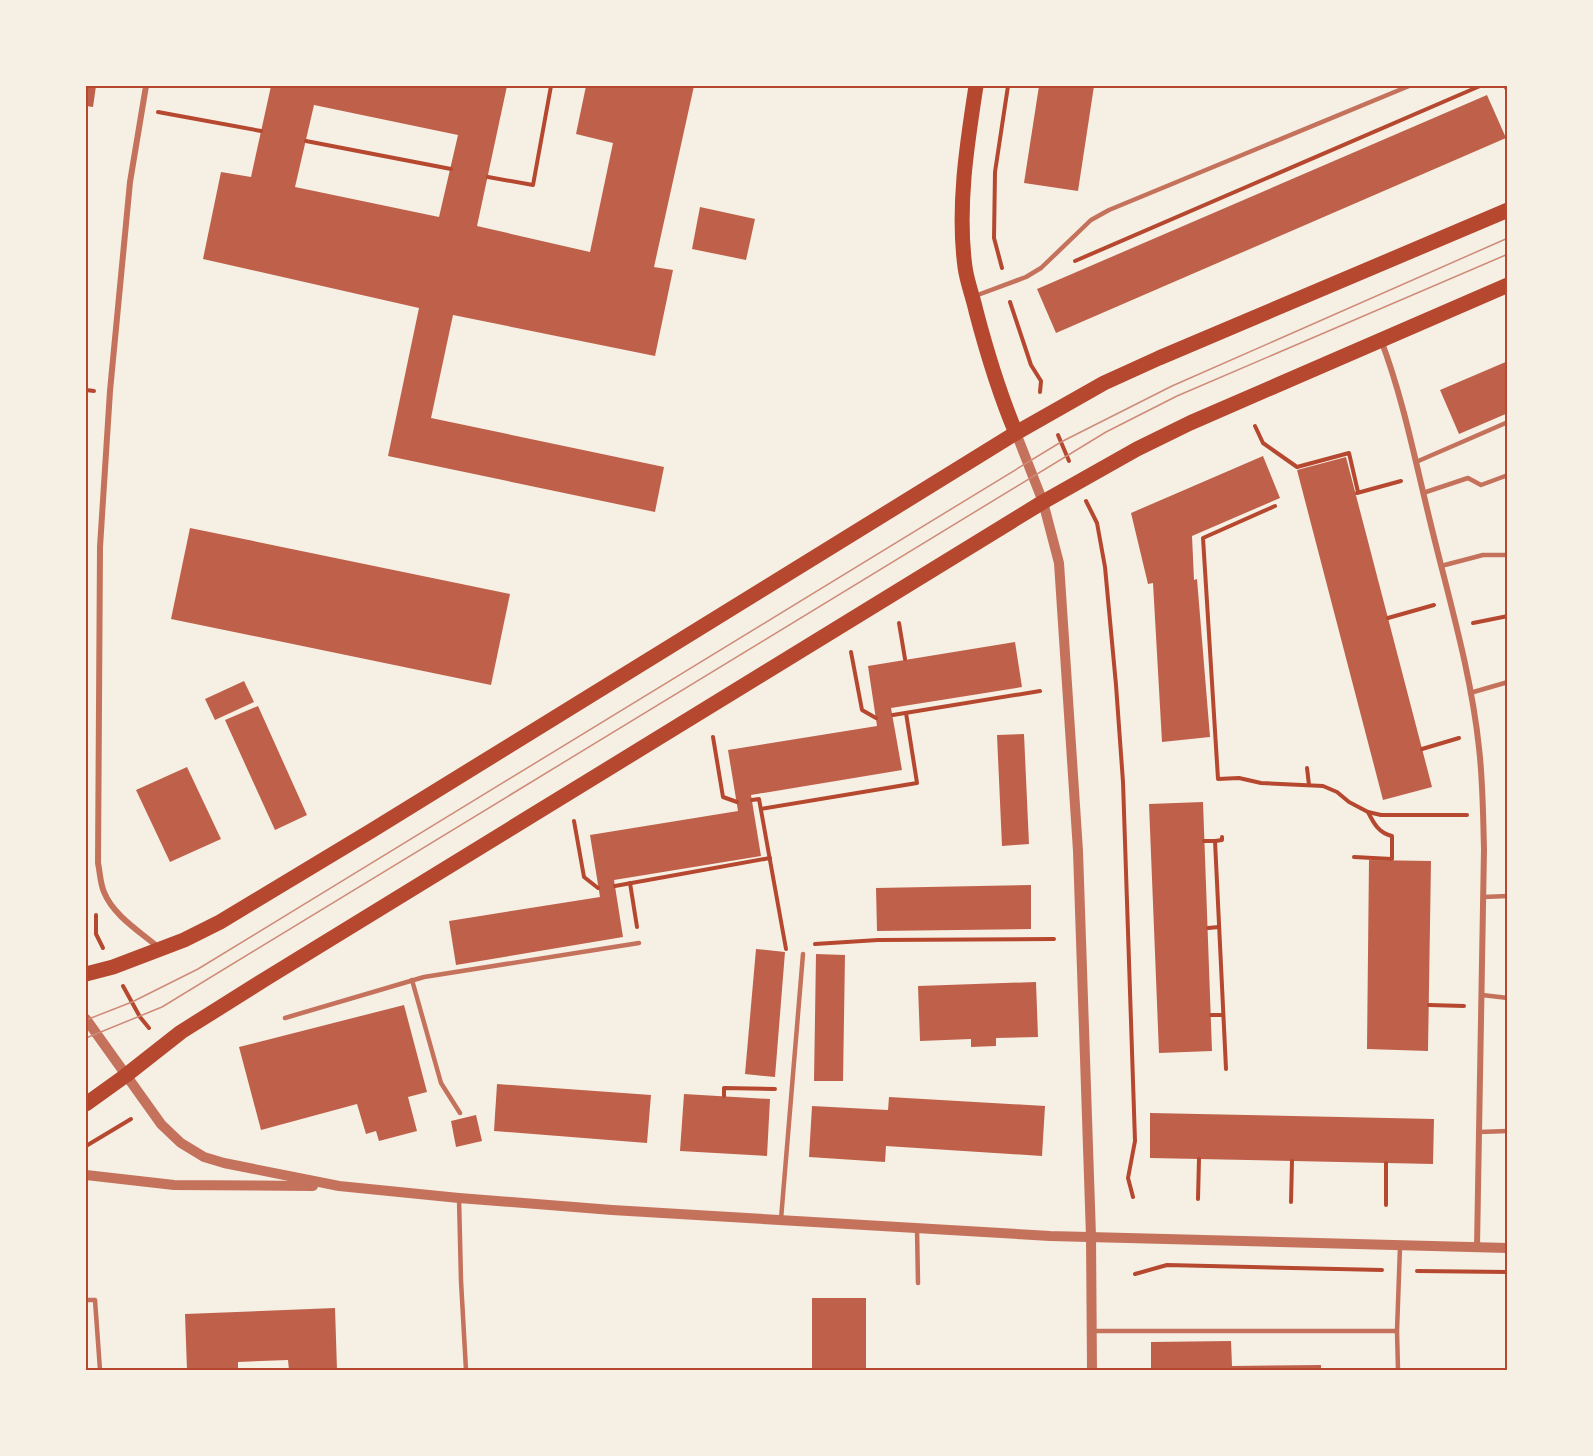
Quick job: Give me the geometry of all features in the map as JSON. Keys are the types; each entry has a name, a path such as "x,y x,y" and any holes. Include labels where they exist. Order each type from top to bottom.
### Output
{"main road":[{"path":"976,86 964,187 965,268 987,352 1016,433"},
{"path":"86,974 113,967 161,949 220,922 1016,433 1104,383 1508,210"},
{"path":"86,1104 162,1046 287,965 1043,502 1137,449 1190,423 1508,285"}],"street":[{"path":"146,86 130,182 111,379 100,547 98,863 104,891 114,908 161,949"},
{"path":"1381,340 1391,367 1416,462 1470,693 1479,746 1482,786 1483,897 1477,1247"},
{"path":"1016,433 1043,502 1059,563 1079,863 1091,1236 1092,1371"},
{"path":"86,1020 161,1124 181,1143 204,1157 224,1163 339,1186"},
{"path":"86,1175 174,1185 339,1186 600,1209 1050,1236 1508,1248"}],"lane":[{"path":"973,297 1026,277 1041,268 1091,220 1109,210 1409,86"},
{"path":"1416,462 1508,422"},
{"path":"1423,494 1468,478 1481,485 1508,475"},
{"path":"1441,566 1483,555 1508,555"},
{"path":"1470,693 1508,682"},
{"path":"1483,897 1505,896"},
{"path":"285,1018 424,977 639,943"},
{"path":"781,1219 803,954"},
{"path":"412,981 441,1083 460,1113"},
{"path":"1482,995 1508,998"},
{"path":"1479,1132 1508,1131"},
{"path":"459,1198 466,1371"},
{"path":"917,1227 918,1283"},
{"path":"1398,1371 1400,1246"},
{"path":"86,1300 95,1300 100,1371"},
{"path":"1091,1330 1397,1331"}],"path":[{"path":"488,177 533,185 551,86"},
{"path":"1008,86 994,172 994,238 1011,307 1031,365 1041,381 1040,393 1097,523 1108,594 1123,782 1135,1141 1128,1178 1133,1197"},
{"path":"1065,264 1084,258 1480,86"},
{"path":"142,110 261,131"},
{"path":"306,141 450,169"},
{"path":"1255,426 1263,444 1297,467 1348,453 1357,493 1404,480"},
{"path":"1275,506 1203,538 1218,779 1239,778 1261,783 1323,786 1337,792 1349,802 1368,812 1381,815 1468,815"},
{"path":"1389,618 1435,605"},
{"path":"1476,623 1508,616"},
{"path":"899,623 905,659"},
{"path":"852,652 862,710 876,718"},
{"path":"893,715 1040,691"},
{"path":"761,809 917,783 906,713"},
{"path":"713,737 723,797 737,802"},
{"path":"1422,749 1462,737"},
{"path":"1307,768 1309,785"},
{"path":"752,800 759,799 787,953"},
{"path":"1354,858 1392,859 1392,836 1378,829 1368,812"},
{"path":"574,821 584,878 598,888"},
{"path":"1204,841 1222,840 1222,837"},
{"path":"1215,841 1226,1069"},
{"path":"615,886 770,858"},
{"path":"630,883 639,943"},
{"path":"1208,928 1219,927"},
{"path":"96,934 140,1017 162,1046"},
{"path":"803,954 805,944 878,940 1054,939"},
{"path":"1429,1005 1466,1006"},
{"path":"1211,1015 1223,1015"},
{"path":"724,1096 724,1088 791,1090"},
{"path":"86,1146 132,1118"},
{"path":"1198,1199 1199,1159"},
{"path":"1291,1202 1292,1161"},
{"path":"1386,1163 1386,1205"},
{"path":"1135,1274 1167,1264 1508,1272"}],"building":[{"path":"86,86 96,86 93,107 86,106"},
{"path":"271,86 507,86 477,226 590,252 613,143 576,134 586,86 694,86 654,267 673,270 655,356 453,315 431,418 664,467 655,512 388,456 419,308 203,259 221,172 251,177","holes":["314,105 458,135 439,217 295,187"]},
{"path":"1039,86 1094,86 1078,191 1024,183"},
{"path":"1487,95 1506,138 1056,333 1037,289"},
{"path":"700,207 755,219 746,260 692,249"},
{"path":"1508,361 1508,413 1459,434 1440,390"},
{"path":"1263,456 1280,498 1192,536 1194,580 1197,579 1210,737 1162,742 1153,583 1148,584 1131,513"},
{"path":"1346,457 1432,787 1383,800 1297,470"},
{"path":"190,528 510,594 491,685 171,619"},
{"path":"1015,642 1022,687 891,708 902,770 751,795 761,856 614,880 623,937 456,965 449,921 600,897 590,835 738,811 728,750 877,726 868,666"},
{"path":"244,681 254,702 215,720 205,699"},
{"path":"258,706 307,815 275,830 225,720"},
{"path":"1024,734 1029,844 1002,846 997,735"},
{"path":"187,767 221,839 170,862 136,790"},
{"path":"1203,802 1212,1051 1159,1053 1149,804"},
{"path":"1369,860 1431,861 1428,1051 1367,1049"},
{"path":"1031,885 1031,929 877,931 876,888"},
{"path":"756,949 785,952 775,1077 745,1074"},
{"path":"816,954 845,955 843,1081 814,1081"},
{"path":"1036,982 1038,1037 996,1038 996,1046 971,1047 971,1039 920,1041 918,986"},
{"path":"404,1005 427,1092 408,1097 417,1131 379,1141 376,1131 366,1134 357,1104 261,1130 239,1047"},
{"path":"497,1084 651,1095 647,1143 494,1131"},
{"path":"684,1094 770,1099 767,1156 680,1151"},
{"path":"889,1097 1045,1106 1042,1156 886,1146 885,1162 809,1157 812,1106 888,1110"},
{"path":"1150,1113 1434,1119 1433,1164 1150,1158"},
{"path":"476,1115 482,1141 456,1147 451,1121"},
{"path":"812,1298 866,1298 866,1370 812,1370"},
{"path":"335,1308 337,1370 289,1370 288,1360 238,1362 238,1370 187,1370 185,1314"},
{"path":"1231,1341 1232,1366 1321,1365 1321,1370 1151,1370 1151,1342"}],"tram line":[{"path":"86,1020 132,1002 198,969 1061,442 1172,386 1508,238"},
{"path":"86,1038 162,1007 1106,432 1177,396 1508,254"}]}
